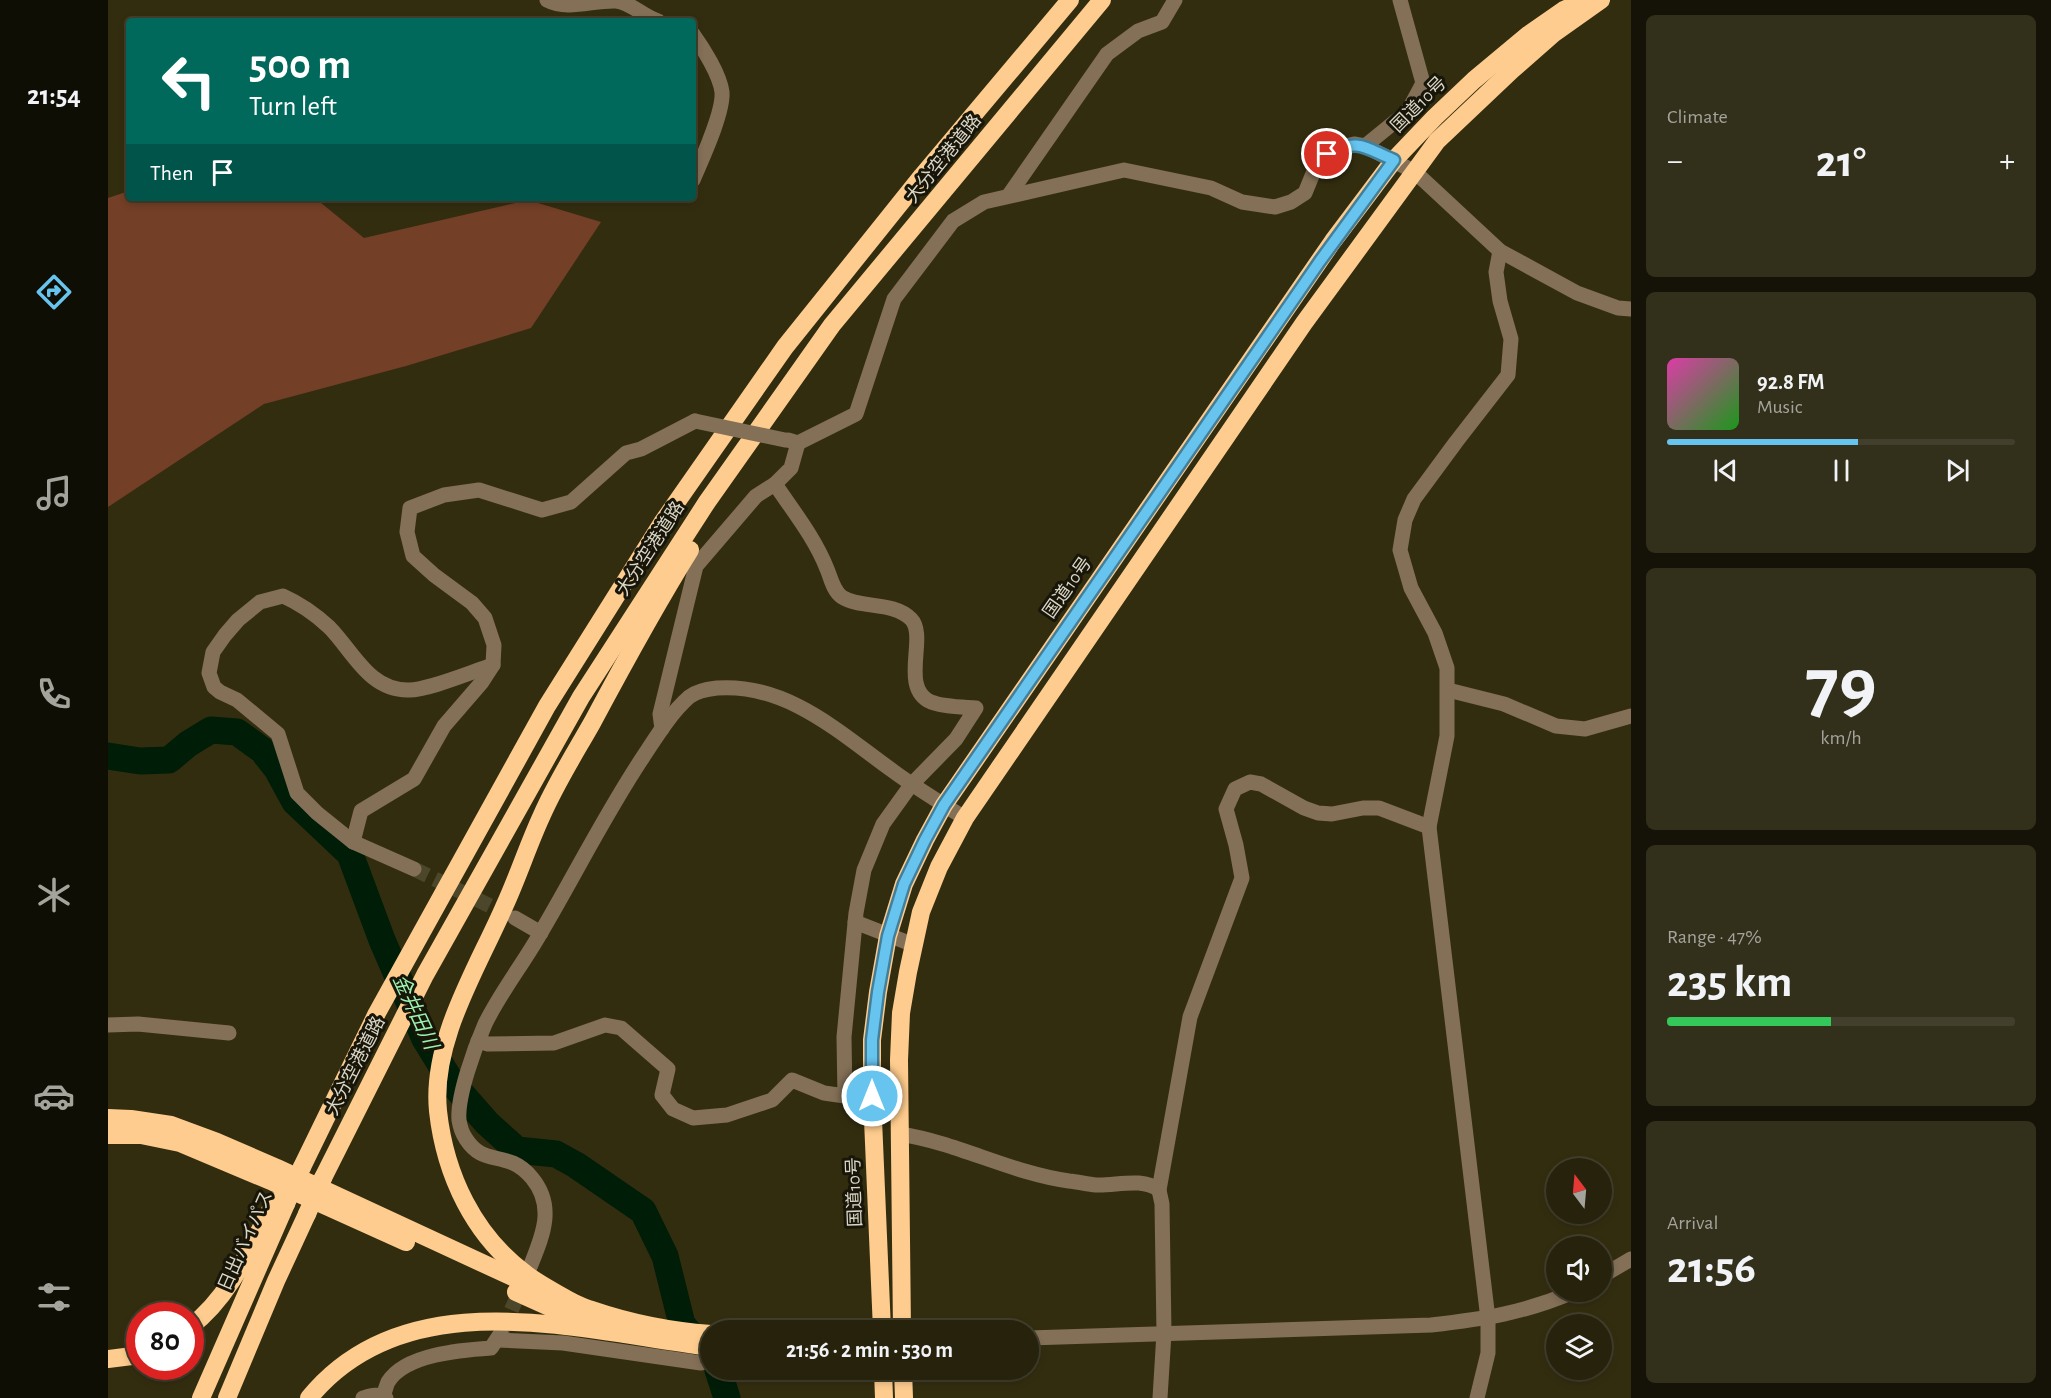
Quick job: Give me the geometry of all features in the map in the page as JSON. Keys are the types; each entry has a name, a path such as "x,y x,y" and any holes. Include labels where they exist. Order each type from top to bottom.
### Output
{"highway":[{"name":"大分空港道路","path":"296,1166 377,1013 547,706 662,523 784,347 922,176 1070,0"},
{"name":"大分空港道路","path":"226,1398 323,1178 393,1037 425,975 581,697 707,502 832,325 1102,0"},
{"name":"国道10号","path":"882,1320 872,1096 872,1040 888,936 904,884 925,840 944,805 1320,261 1394,160 1474,80 1528,34 1564,10 1585,0"},
{"path":"902,1320 899,1060 901,1013 925,903 939,867 964,818 1304,323 1437,141 1553,34 1590,10 1601,0"},
{"path":"572,1302 526,1275 485,1235 466,1208 453,1176 438,1110 447,1038 458,1006 505,906 542,813 680,566 832,325"},
{"path":"108,1118 171,1125 277,1168 521,1283 590,1310 700,1336"},
{"path":"108,1135 141,1135 180,1143 273,1182 556,1310 626,1334"},
{"name":"日出バイパス","path":"201,1398 296,1166"},
{"path":"204,1314 216,1302 280,1202"},
{"path":"309,1398 342,1367 366,1349 401,1334 461,1322 558,1326 672,1342 700,1339"},
{"path":"108,1359 126,1357"},
{"path":"883,1380 884,1398"},
{"path":"903,1380 904,1398"}],"street":[{"path":"547,0 557,5 620,1 649,18"},
{"path":"1009,195 1107,54 1138,31 1162,22 1175,0"},
{"path":"1365,146 1408,111 1423,83 1400,0"},
{"path":"696,38 708,56 722,92 717,121 696,173"},
{"path":"353,843 362,811 414,779 444,726 482,682 493,665 494,645 485,618 472,603 413,556 407,532 410,508 444,495 479,490 542,510 571,502 626,453 641,449 695,420 792,441 856,414 894,299 953,221 984,202 1124,170 1211,188 1242,202 1275,207 1291,202 1305,193 1314,171 1327,154 1354,144 1365,146 1415,172 1500,251 1577,293 1618,308 1631,309"},
{"path":"1477,1398 1488,1353 1488,1319 1428,827 1447,736 1447,668 1438,641 1411,588 1400,550 1405,520 1414,499 1508,375 1511,339 1500,301 1496,272 1500,251"},
{"path":"662,729 660,714 696,566 756,496 791,468 792,441"},
{"path":"478,1041 488,1044 554,1043 605,1025 621,1028 668,1069 662,1095 673,1109 693,1118 728,1115 772,1100 792,1080 824,1093 845,1096 844,1037 855,922 864,870 884,824 911,785 956,739 976,708 933,703 923,697 914,667 918,633 916,626 910,618 900,612 843,597 835,590 821,554 775,483"},
{"path":"414,869 353,843 297,793 278,734 237,700 214,687 209,673 213,652 238,620 260,602 284,596 303,605 330,628 376,681 390,688 409,690 422,688 493,665"},
{"path":"530,1268 543,1228 546,1212 544,1198 539,1187 516,1164 489,1157 473,1149 461,1130 459,1108 467,1078 478,1041 487,1021 541,933 624,785 662,729 691,695 713,688 739,687 764,691 794,703 816,715 911,785 964,818"},
{"path":"1448,690 1504,704 1556,726 1585,729 1631,716"},
{"path":"1160,1398 1164,1333 1162,1204 1159,1190 1190,1017 1242,878 1226,809 1235,789 1250,782 1261,784 1304,808 1318,813 1332,814 1364,808 1379,808 1428,827"},
{"path":"514,918 541,933"},
{"path":"855,922 914,945"},
{"path":"108,1025 138,1024 229,1033"},
{"path":"900,1134 927,1138 1054,1179 1097,1185 1142,1184 1154,1186 1159,1190"},
{"path":"1612,1270 1631,1258"},
{"path":"1039,1338 1431,1325 1488,1319 1549,1302"},
{"path":"363,1398 372,1395 385,1397 389,1381 409,1365 444,1353 491,1348 500,1336 700,1363"}],"shaded area":[{"path":"126,192 126,201 319,201 364,238 524,201 531,201 601,222 531,328 406,366 264,404 108,507 108,198"}],"waterway":[{"name":"金井田川","path":"108,756 140,761 169,760 188,744 211,730 237,732 262,750 277,769 295,802 350,854 382,940 425,1039 452,1083 487,1123 517,1150 556,1154 643,1211 665,1256 682,1324 700,1344"},
{"name":"金井田川","path":"721,1380 727,1398"}],"tunnel":[{"path":"414,869 511,916"},
{"path":"502,1331 523,1284"}],"route":[{"path":"872,1096 872,1040 888,936 904,884 944,805 1333,241 1394,160 1365,146 1354,144 1327,154"}]}
